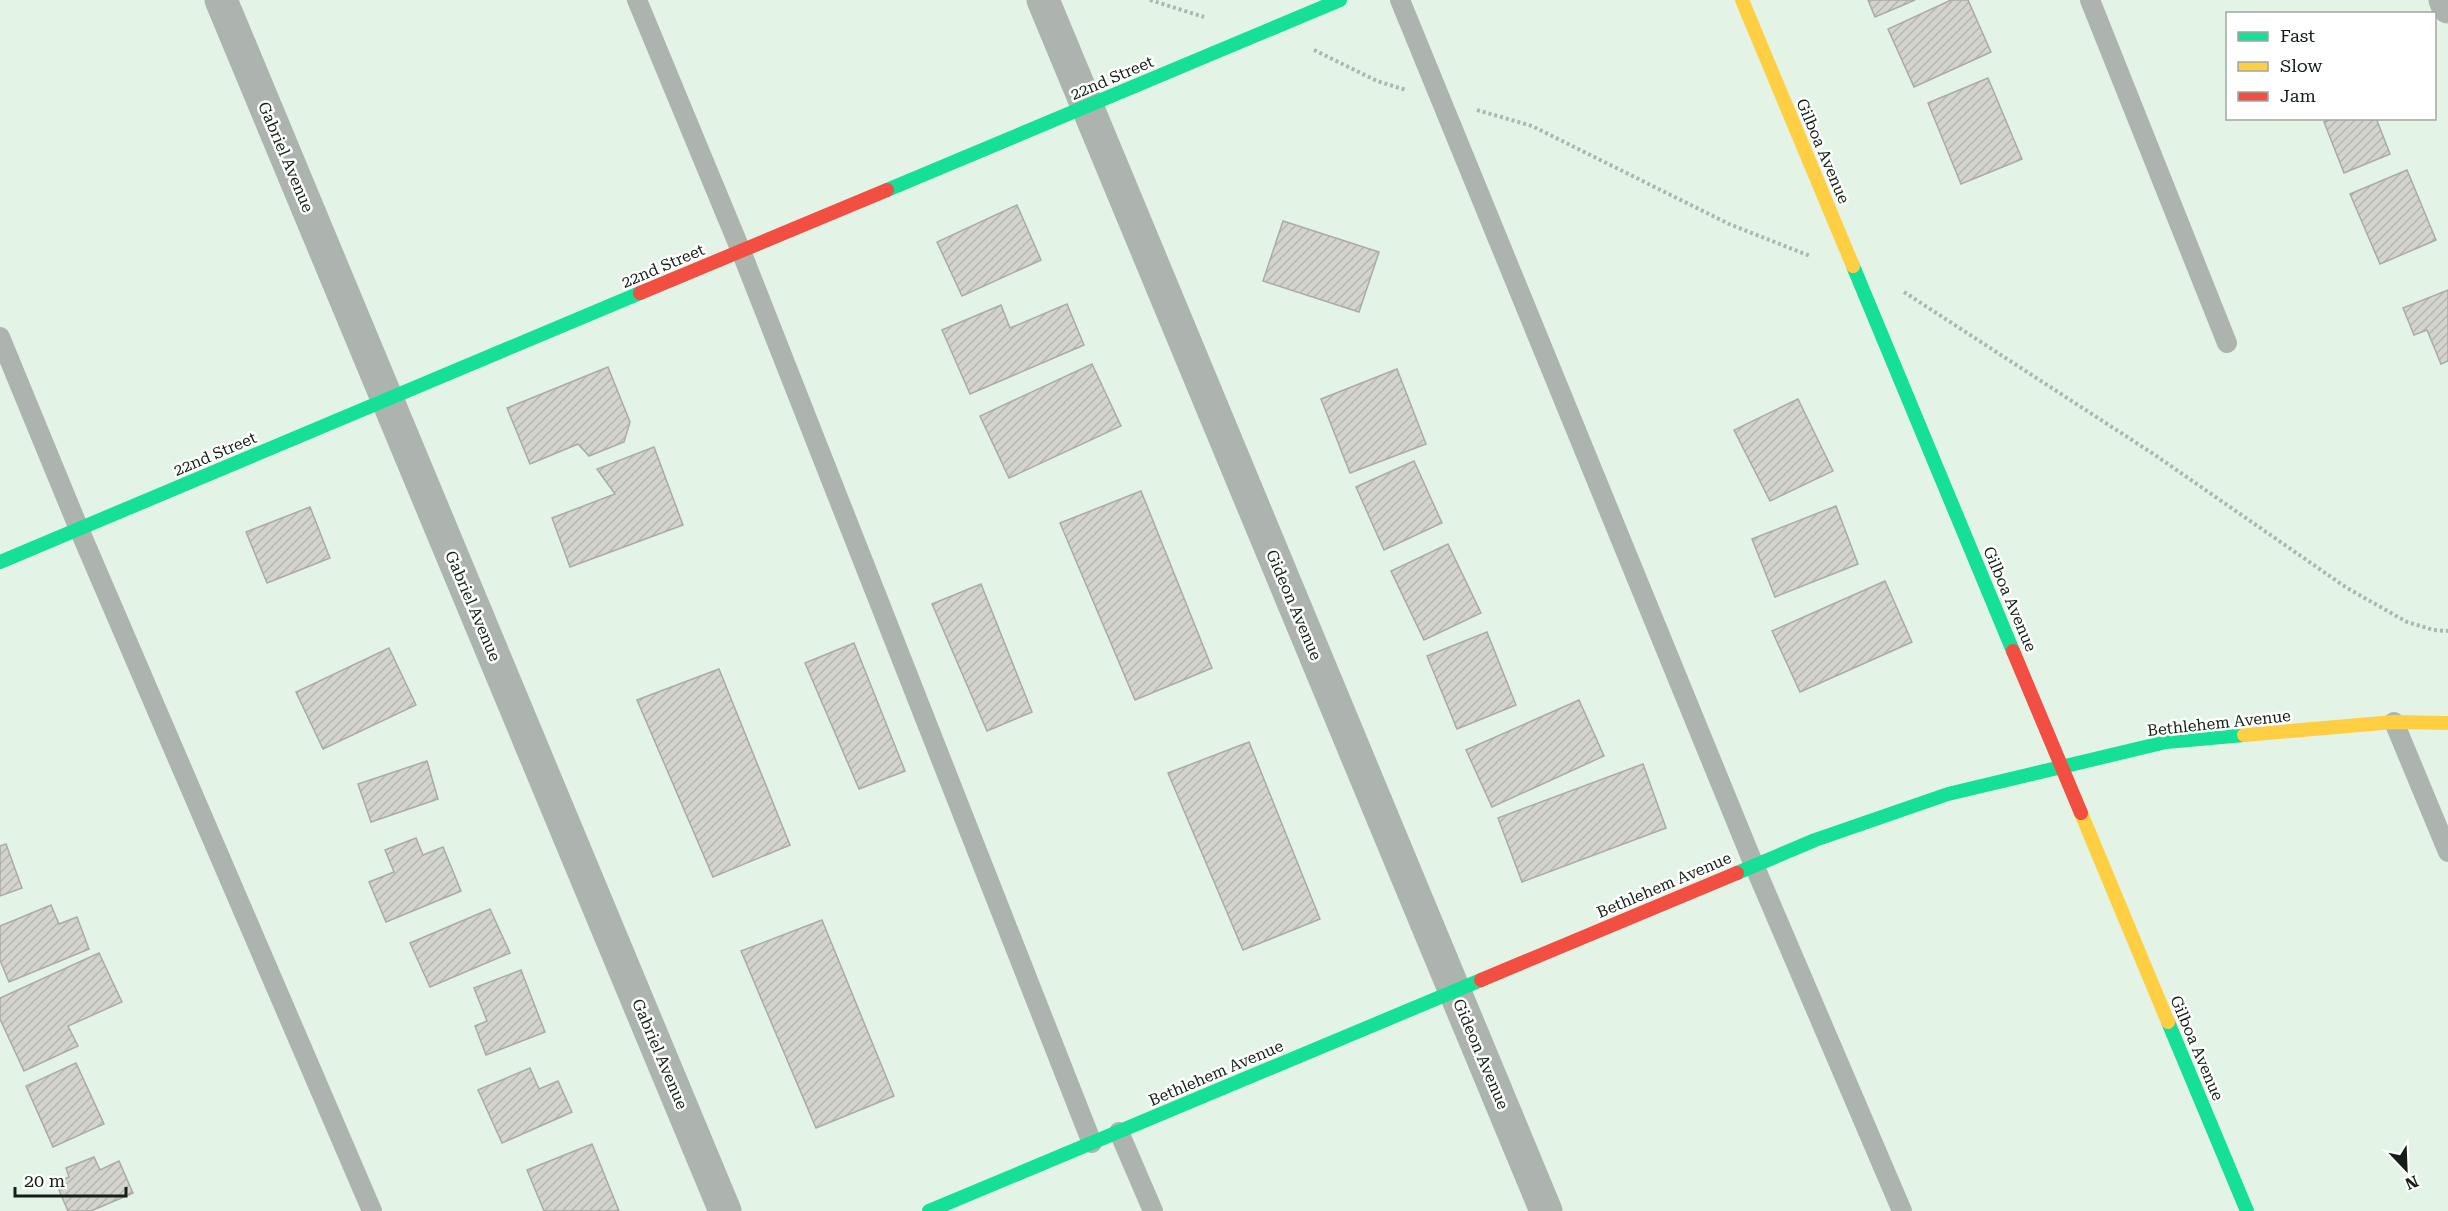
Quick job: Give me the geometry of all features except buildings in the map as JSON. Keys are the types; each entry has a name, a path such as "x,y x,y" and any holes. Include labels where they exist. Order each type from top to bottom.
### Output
{"street":[{"name":"Gabriel Avenue","path":"221,0 725,1211"},
{"name":"Gideon Avenue","path":"1043,0 1546,1211"},
{"name":"22nd Street","path":"0,562 1340,0"},
{"name":"Gilboa Avenue","path":"1742,0 2247,1211"},
{"path":"2445,0 2448,7"},
{"name":"Bethlehem Avenue","path":"929,1211 1815,840 1948,794 2166,742 2394,722 2448,723"}],"lane":[{"path":"637,0 741,251 1092,1143"},
{"path":"1400,0 1754,865 1902,1211"},
{"path":"2090,0 2227,343"},
{"path":"0,337 79,529 372,1211"},
{"path":"2394,722 2448,852"},
{"path":"1119,1132 1153,1211"}],"path":[{"path":"1150,0 1207,18"},
{"path":"1260,33 1307,47 1377,81 1532,126 1729,224 1907,294 2155,455 2347,588 2407,622 2434,630 2448,631"}],"traffic: fast":[{"path":"887,190 1340,0"},
{"path":"1853,266 2013,651"},
{"path":"0,562 640,293"},
{"path":"1737,873 1815,840 1948,794 2166,742 2244,735"},
{"path":"929,1211 1481,980"},
{"path":"2168,1022 2247,1211"}],"traffic: slow":[{"path":"1742,0 1853,266"},
{"path":"2244,735 2394,722 2448,723"},
{"path":"2081,813 2168,1022"}],"traffic: jam":[{"path":"640,293 887,190"},
{"path":"2013,651 2081,813"},
{"path":"1481,980 1737,873"}]}
